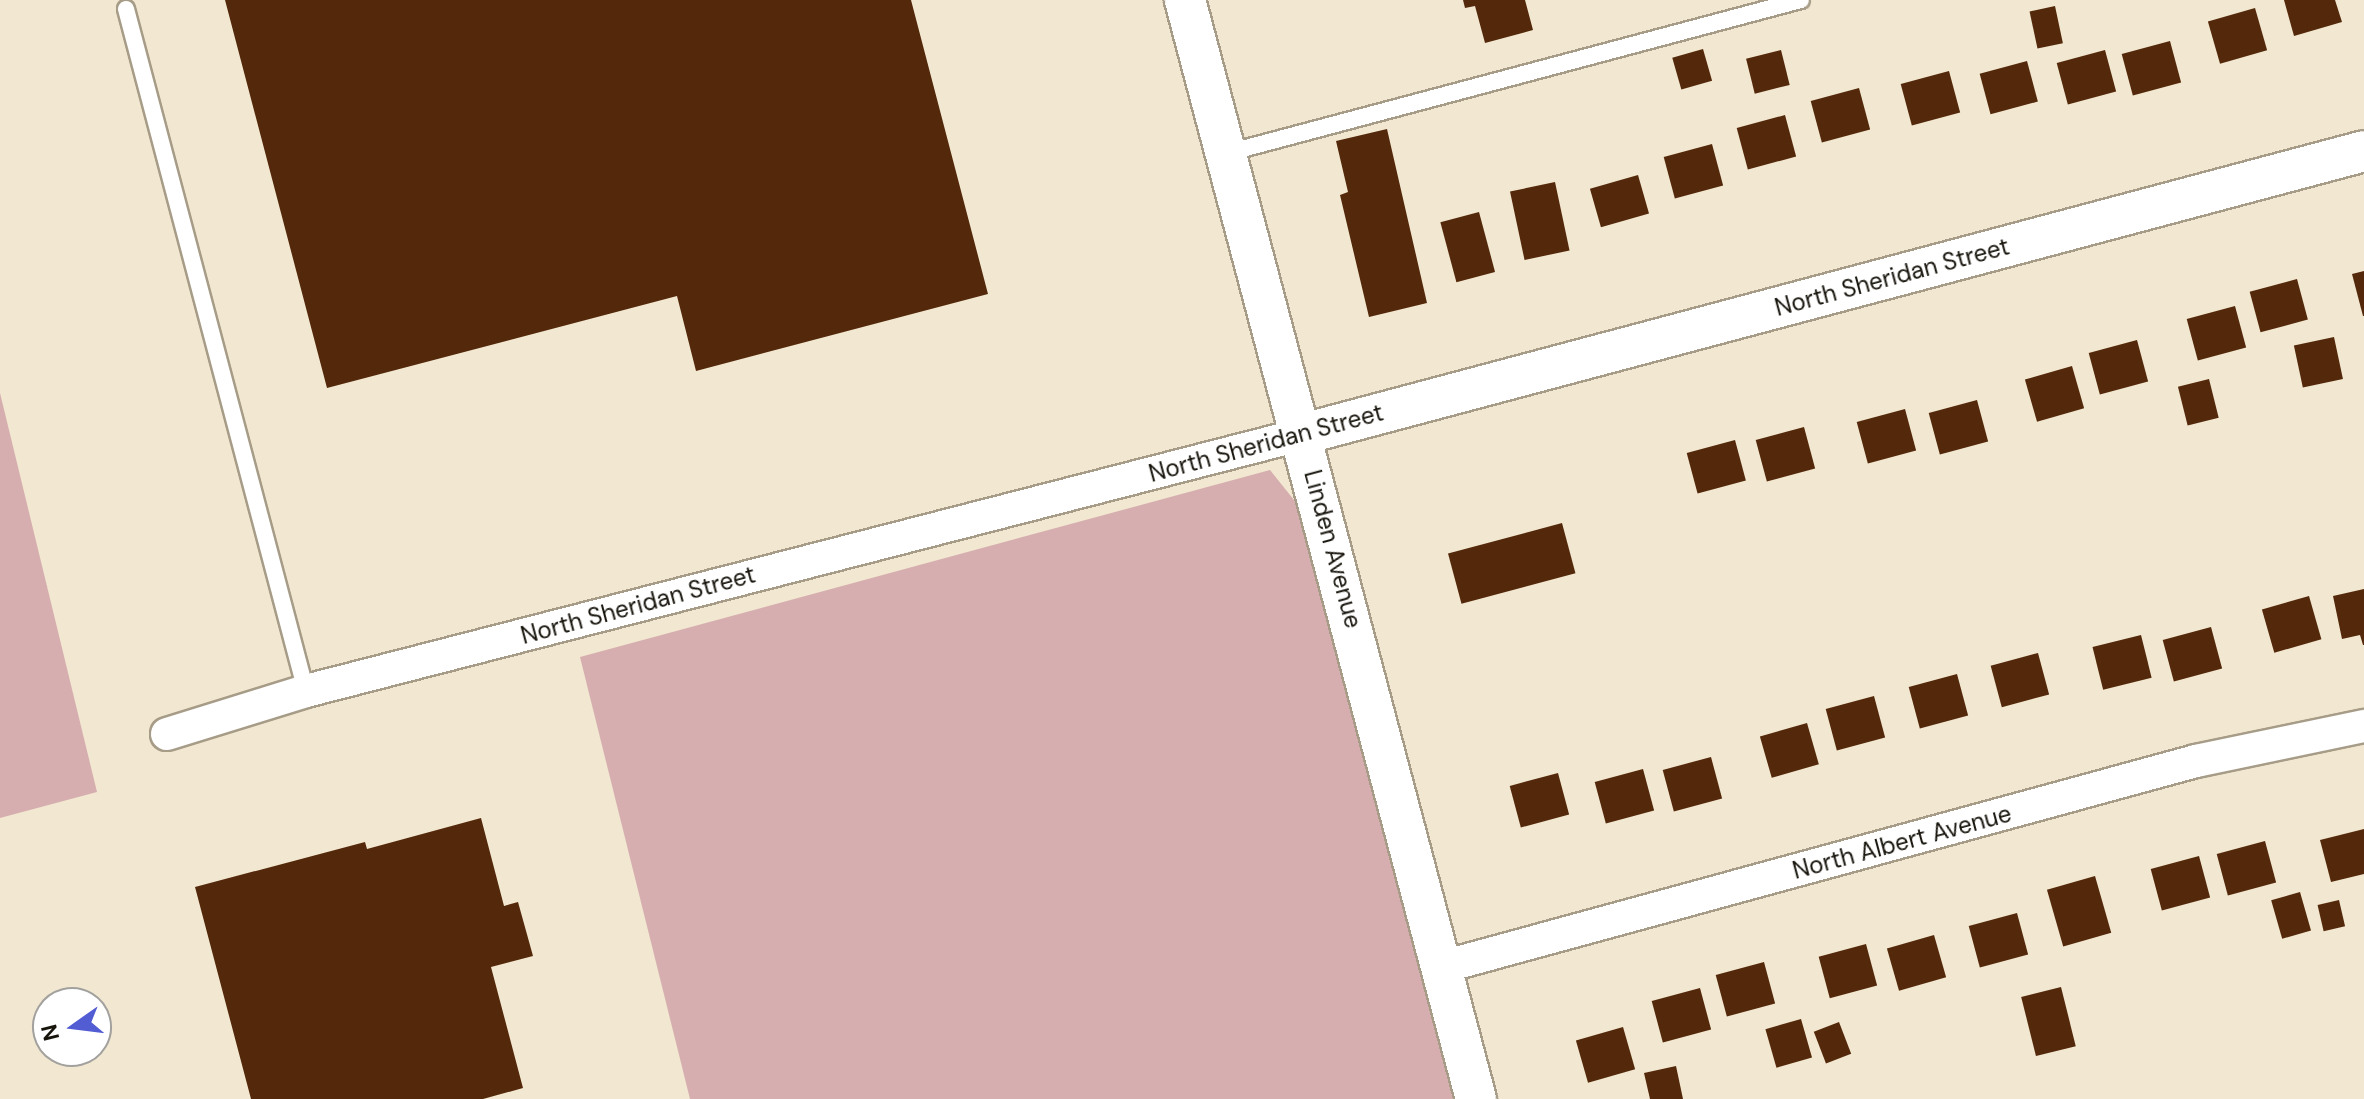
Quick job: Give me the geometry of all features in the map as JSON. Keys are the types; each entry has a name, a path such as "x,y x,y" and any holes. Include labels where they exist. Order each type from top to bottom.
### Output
{"street":[{"name":"Linden Avenue","path":"1185,0 1303,434 1476,1099"},
{"name":"North Sheridan Street","path":"167,734 306,691 1303,434 2364,151"},
{"name":"North Albert Avenue","path":"1442,967 2196,761 2364,726"}],"lane":[{"path":"1225,154 1801,0"},
{"path":"126,9 306,691"}],"shaded area":[{"path":"0,393 97,792 0,818"},
{"path":"1270,470 1298,505 1453,1099 690,1099 580,657"}],"building":[{"path":"225,0 911,0 988,294 696,371 677,296 327,388"},
{"path":"1463,0 1525,0 1533,30 1485,43 1475,6 1465,8"},
{"path":"2284,0 2335,0 2342,22 2294,36"},
{"path":"2055,6 2063,43 2037,49 2030,11"},
{"path":"2255,8 2267,50 2220,64 2208,22"},
{"path":"2170,41 2181,83 2133,95 2122,54"},
{"path":"1703,49 1712,81 1681,90 1672,58"},
{"path":"1781,50 1790,85 1755,94 1746,59"},
{"path":"2105,50 2116,92 2068,104 2057,63"},
{"path":"2027,61 2038,102 1991,114 1980,74"},
{"path":"1949,71 1960,113 1912,125 1901,84"},
{"path":"1859,88 1870,130 1822,142 1811,101"},
{"path":"1785,115 1796,157 1748,169 1737,128"},
{"path":"1387,129 1427,303 1369,317 1340,195 1348,192 1336,141"},
{"path":"1712,144 1723,186 1675,198 1664,157"},
{"path":"1638,175 1649,213 1601,227 1590,189"},
{"path":"1555,182 1570,250 1525,260 1510,192"},
{"path":"1479,212 1495,272 1456,282 1440,222"},
{"path":"2364,271 2364,316 2363,316 2352,274"},
{"path":"2297,279 2308,320 2261,332 2250,292"},
{"path":"2235,306 2246,348 2198,360 2187,319"},
{"path":"2334,337 2343,379 2303,388 2294,346"},
{"path":"2137,340 2148,382 2100,394 2089,353"},
{"path":"2072,366 2084,408 2037,422 2025,380"},
{"path":"2209,379 2219,418 2188,426 2178,387"},
{"path":"1977,400 1988,442 1940,454 1929,413"},
{"path":"1905,409 1916,451 1868,463 1857,422"},
{"path":"1804,427 1815,469 1767,481 1756,440"},
{"path":"1735,440 1746,481 1698,494 1687,453"},
{"path":"1562,523 1575,573 1461,604 1448,554"},
{"path":"2364,589 2363,645 2360,635 2342,639 2333,596"},
{"path":"2309,596 2321,639 2274,653 2262,610"},
{"path":"2211,627 2222,669 2174,681 2163,640"},
{"path":"2141,635 2152,678 2103,690 2092,647"},
{"path":"2038,653 2049,695 2002,707 1991,666"},
{"path":"1957,674 1968,716 1920,728 1909,687"},
{"path":"1874,696 1885,738 1837,750 1826,709"},
{"path":"1807,723 1819,764 1772,778 1760,737"},
{"path":"1711,757 1722,799 1674,811 1663,770"},
{"path":"1643,769 1654,811 1606,823 1595,782"},
{"path":"1558,773 1569,815 1521,827 1510,786"},
{"path":"481,818 504,906 518,902 533,956 491,967 523,1088 483,1099 251,1099 195,887 365,842 367,849"},
{"path":"2364,829 2364,874 2331,882 2320,840"},
{"path":"2265,841 2276,883 2228,895 2217,854"},
{"path":"2199,856 2210,898 2162,910 2151,869"},
{"path":"2095,876 2111,933 2063,946 2047,890"},
{"path":"2300,892 2311,930 2282,939 2271,900"},
{"path":"2339,900 2345,926 2324,931 2318,905"},
{"path":"2017,913 2028,955 1980,967 1969,926"},
{"path":"1934,935 1946,977 1899,991 1887,949"},
{"path":"1866,944 1877,986 1830,998 1819,957"},
{"path":"1764,962 1775,1004 1727,1016 1716,975"},
{"path":"2061,987 2076,1046 2036,1056 2021,997"},
{"path":"1700,988 1711,1030 1663,1042 1652,1001"},
{"path":"1801,1019 1812,1057 1776,1068 1765,1029"},
{"path":"1839,1022 1851,1054 1826,1063 1814,1032"},
{"path":"1623,1027 1635,1069 1588,1083 1576,1041"},
{"path":"1676,1066 1683,1099 1650,1099 1644,1073"}]}
